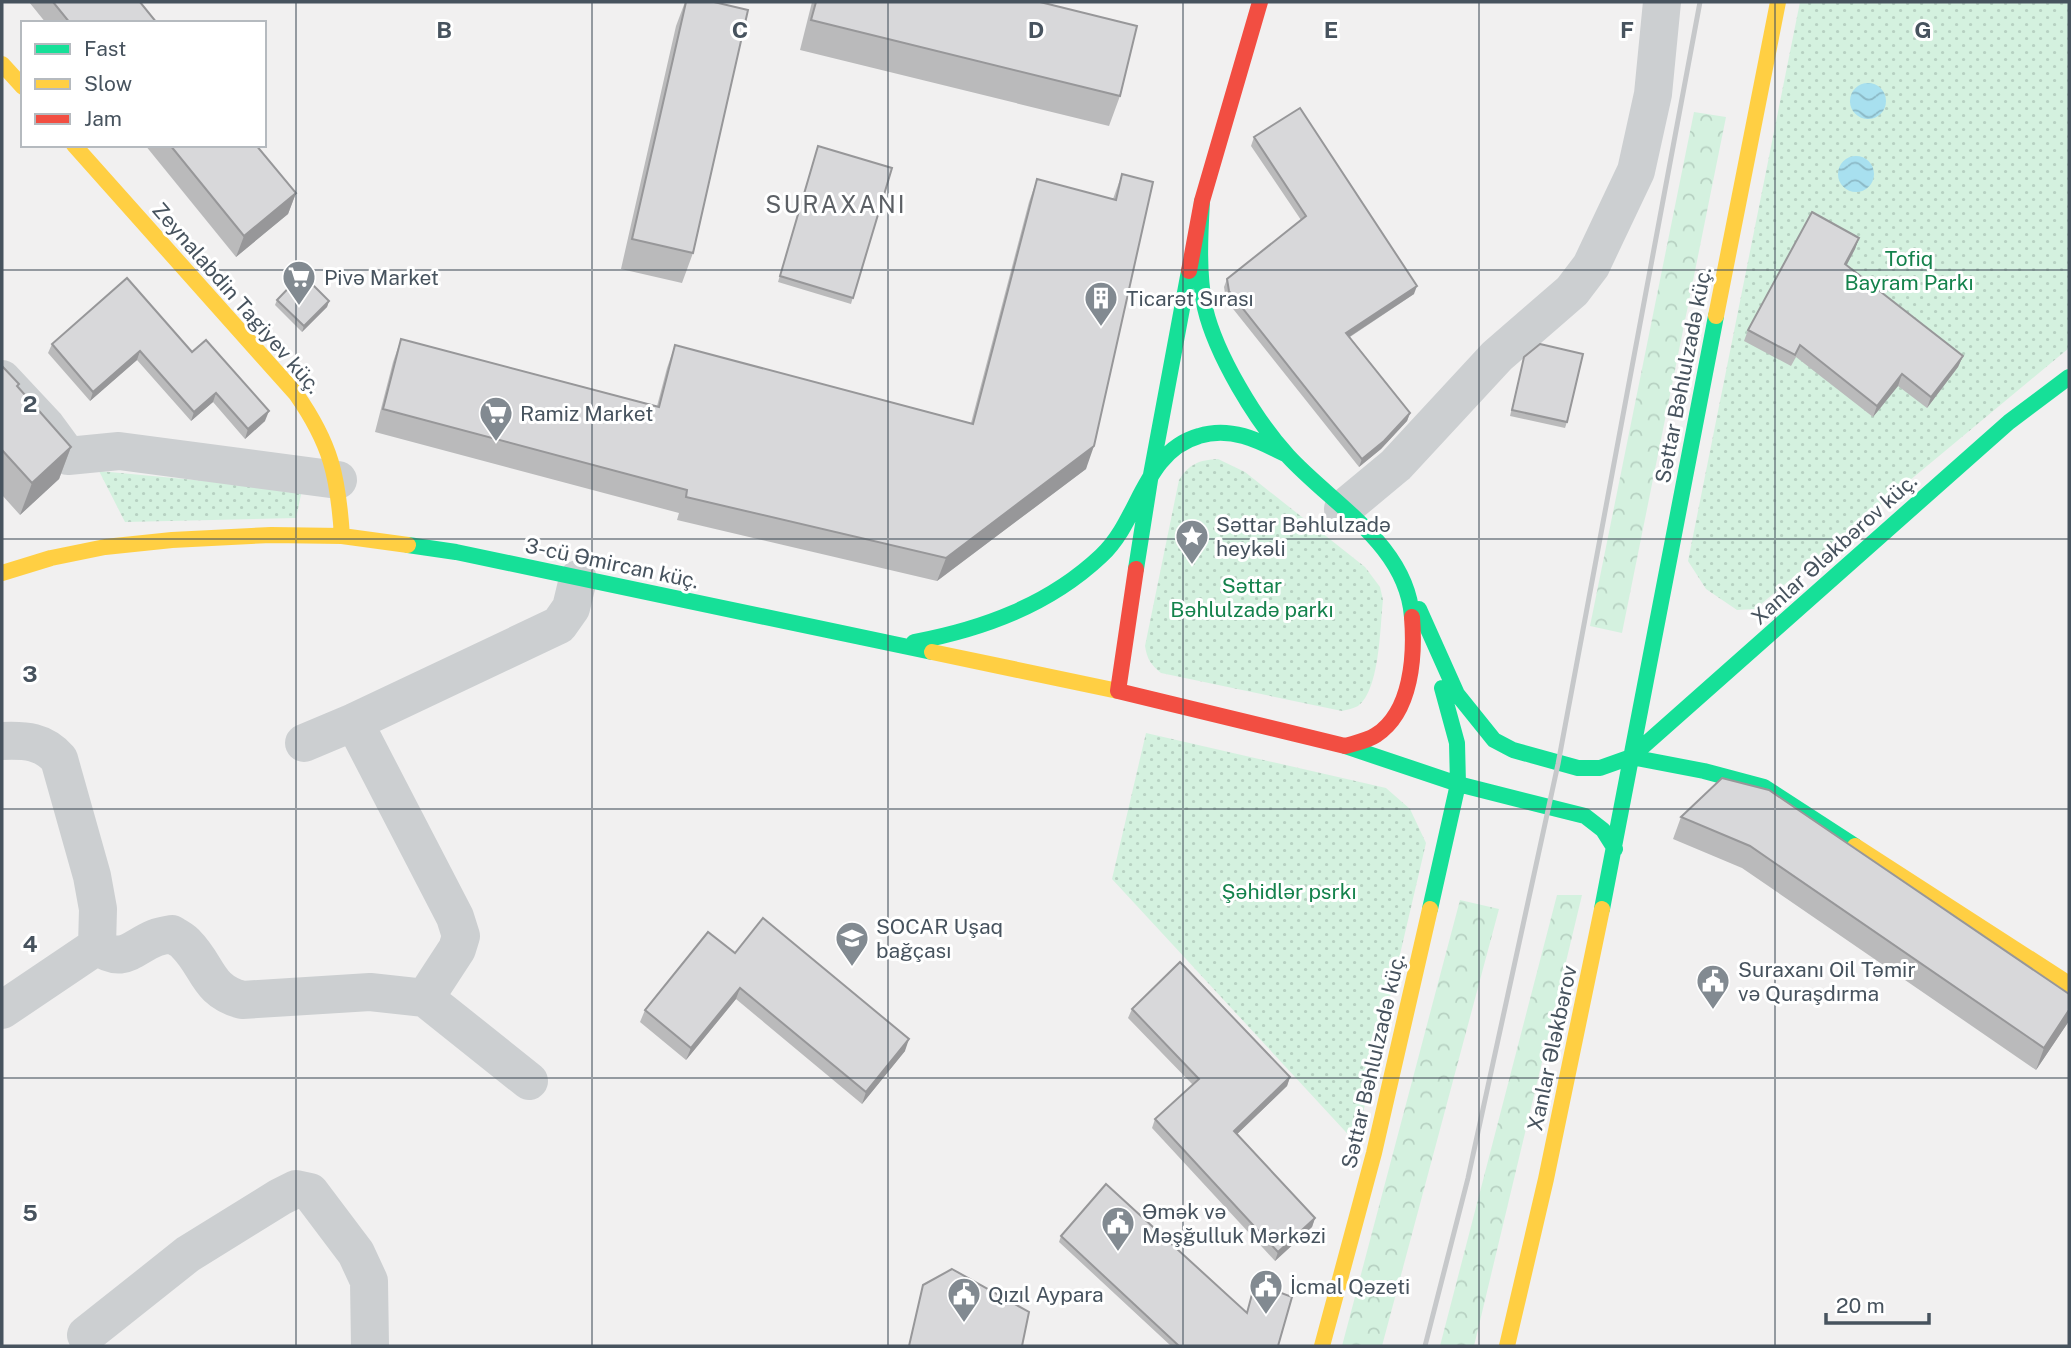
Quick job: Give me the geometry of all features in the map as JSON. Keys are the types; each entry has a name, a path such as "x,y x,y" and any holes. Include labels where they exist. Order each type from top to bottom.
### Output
{"main road":[{"path":"1118,691 1150,480 1202,201 1260,2"},
{"name":"Səttar Bəhlulzadə küç.","path":"1631,757 1778,2"},
{"path":"2,64 21,85"},
{"name":"Zeynalabdin Tagiyev küç.","path":"77,147 313,416 328,446 338,480 342,536"},
{"path":"1202,201 1200,282 1216,340 1262,423 1287,455 1376,541 1402,576 1457,694 1494,740 1513,750 1578,768 1600,768 1631,757 1704,771 1764,787 2069,984"},
{"name":"Xanlar Ələkbərov küç.","path":"1631,757 2009,422 2069,377"},
{"path":"1150,480 1161,459 1178,443 1200,435 1225,431 1252,437 1287,455"},
{"name":"3-cü Əmircan küç.","path":"2,573 51,558 105,547 172,540 271,535 342,536 456,552 902,644 942,638 1004,618 1082,574 1120,537 1150,480"},
{"path":"1345,746 1380,732 1402,705 1408,685 1413,645 1410,603 1402,576"},
{"name":"Səttar Bəhlulzadə küç.","path":"1322,1346 1374,1153 1458,784 1457,743 1451,716 1402,576"},
{"path":"902,644 1118,691 1345,746 1458,784 1585,816 1596,821 1607,833 1615,849"},
{"name":"Xanlar Ələkbərov","path":"1507,1346 1534,1235 1615,849 1631,757"}],"street":[{"path":"1343,509 1396,464 1497,356 1572,291 1591,265 1636,171 1653,94 1662,2"},
{"path":"2,379 46,426 68,456 119,451 338,480"},
{"path":"304,743 559,625 571,608 578,579"},
{"path":"354,722 455,917 461,936 457,949 425,998"},
{"path":"2,741 23,740 48,747 59,759 92,876 98,909 97,946"},
{"path":"97,946 108,954 128,954 156,937 172,934 186,944 213,985 227,996 242,1000 370,992 425,998 529,1081"},
{"path":"2,1010 97,946"},
{"path":"86,1335 188,1254 296,1189 310,1192 361,1262 369,1282 370,1346"}],"green space":[{"name":"Tofiq Bayram Parkı","path":"1800,2 2069,2 2069,348 1755,609 1737,610 1706,589 1688,561"},
{"path":"1694,112 1726,117 1622,633 1590,626"},
{"name":"Səttar Bəhlulzadə parkı","path":"1218,459 1245,472 1365,567 1380,587 1383,600 1375,672 1365,698 1358,706 1342,711 1161,673 1150,661 1145,646 1179,480 1195,464"},
{"path":"99,471 302,490 296,518 125,522"},
{"name":"Şəhidlər psrkı","path":"1146,733 1386,788 1410,809 1426,843 1356,1143 1112,879"},
{"path":"1557,895 1582,895 1474,1346 1440,1346"},
{"path":"1460,900 1499,909 1382,1346 1342,1346"}],"water":[{"path":"1868,83 1881,88 1886,101 1881,114 1868,119 1855,114 1850,101 1855,88"},
{"path":"1856,156 1869,161 1874,174 1869,187 1856,192 1843,187 1838,174 1843,161"}],"building":[{"path":"53,2 140,2 155,21 68,21"},
{"path":"686,2 714,2 748,10 693,253 632,239"},
{"path":"816,2 1040,2 1137,26 1120,96 811,20"},
{"path":"1300,108 1417,286 1346,333 1410,413 1384,441 1362,459 1229,291 1227,279 1306,216 1254,137"},
{"path":"818,146 892,168 853,298 780,276"},
{"path":"172,147 258,147 296,193 244,236"},
{"path":"1122,174 1153,182 1094,446 946,558 686,497 687,490 383,409 401,339 659,407 675,345 973,424 1037,179 1116,200"},
{"path":"1812,212 1859,238 1845,264 1963,356 1931,397 1902,374 1877,406 1800,345 1795,355 1748,330"},
{"path":"302,274 329,301 304,326 277,300"},
{"path":"127,278 192,352 206,340 269,411 248,429 216,393 194,412 140,351 93,392 52,344"},
{"path":"1540,344 1583,354 1567,422 1512,410 1524,357"},
{"path":"2,366 71,447 32,483 2,450"},
{"path":"1722,778 1769,790 2069,994 2069,1010 2044,1048 1750,846 1681,817"},
{"path":"763,918 909,1039 866,1092 740,988 691,1048 645,1010 708,932 735,953"},
{"path":"1180,962 1290,1077 1234,1131 1315,1218 1278,1252 1155,1119 1199,1079 1132,1009"},
{"path":"1106,1184 1247,1313 1255,1283 1292,1297 1278,1346 1179,1346 1061,1236"},
{"path":"952,1269 1029,1312 1022,1346 909,1346 923,1285"}],"railway":[{"path":"1425,1346 1468,1178 1558,764 1700,2"}],"traffic: fast":[{"path":"1202,201 1200,255 1205,308 1228,366 1276,442 1382,547 1397,568 1407,591 1412,617"},
{"path":"1136,569 1189,271"},
{"path":"1602,909 1716,316"},
{"path":"1631,757 2009,422 2069,377"},
{"path":"914,642 990,622 1037,601 1081,573 1114,541 1154,472 1180,444 1210,433 1233,434 1285,454"},
{"path":"408,545 456,552 932,652"},
{"path":"1419,609 1457,694 1494,740 1513,750 1578,768 1600,768 1631,757 1704,771 1764,787 1855,846"},
{"path":"1430,909 1458,784 1457,743 1442,688"},
{"path":"1345,746 1458,784 1585,816 1603,830 1615,849"}],"traffic: slow":[{"path":"1716,316 1778,2"},
{"path":"2,64 21,85"},
{"path":"76,147 296,394 317,429 331,461 342,536"},
{"path":"2,573 51,558 105,547 172,540 271,535 342,536 408,545"},
{"path":"932,652 1118,691"},
{"path":"1855,846 2069,984"},
{"path":"1322,1346 1374,1153 1430,909"},
{"path":"1507,1346 1546,1179 1602,909"}],"traffic: jam":[{"path":"1189,271 1202,201 1260,2"},
{"path":"1136,569 1118,691 1345,746 1376,735 1388,725 1397,712 1409,682 1413,648 1412,617"}],"place":[{"name":"Pivə Market","path":"299,307"},
{"name":"Ticarət Sırası","path":"1101,328"},
{"name":"Ramiz Market","path":"496,443"},
{"name":"Səttar Bəhlulzadə heykəli","path":"1192,566"},
{"name":"SOCAR Uşaq bağçası","path":"852,968"},
{"name":"Suraxanı Oil Təmir və Quraşdırma","path":"1713,1011"},
{"name":"Əmək və Məşğulluk Mərkəzi","path":"1118,1253"},
{"name":"İcmal Qəzeti","path":"1266,1316"},
{"name":"Qızıl Aypara","path":"964,1324"}],"district":[{"name":"SURAXANI","path":"836,204"}]}
